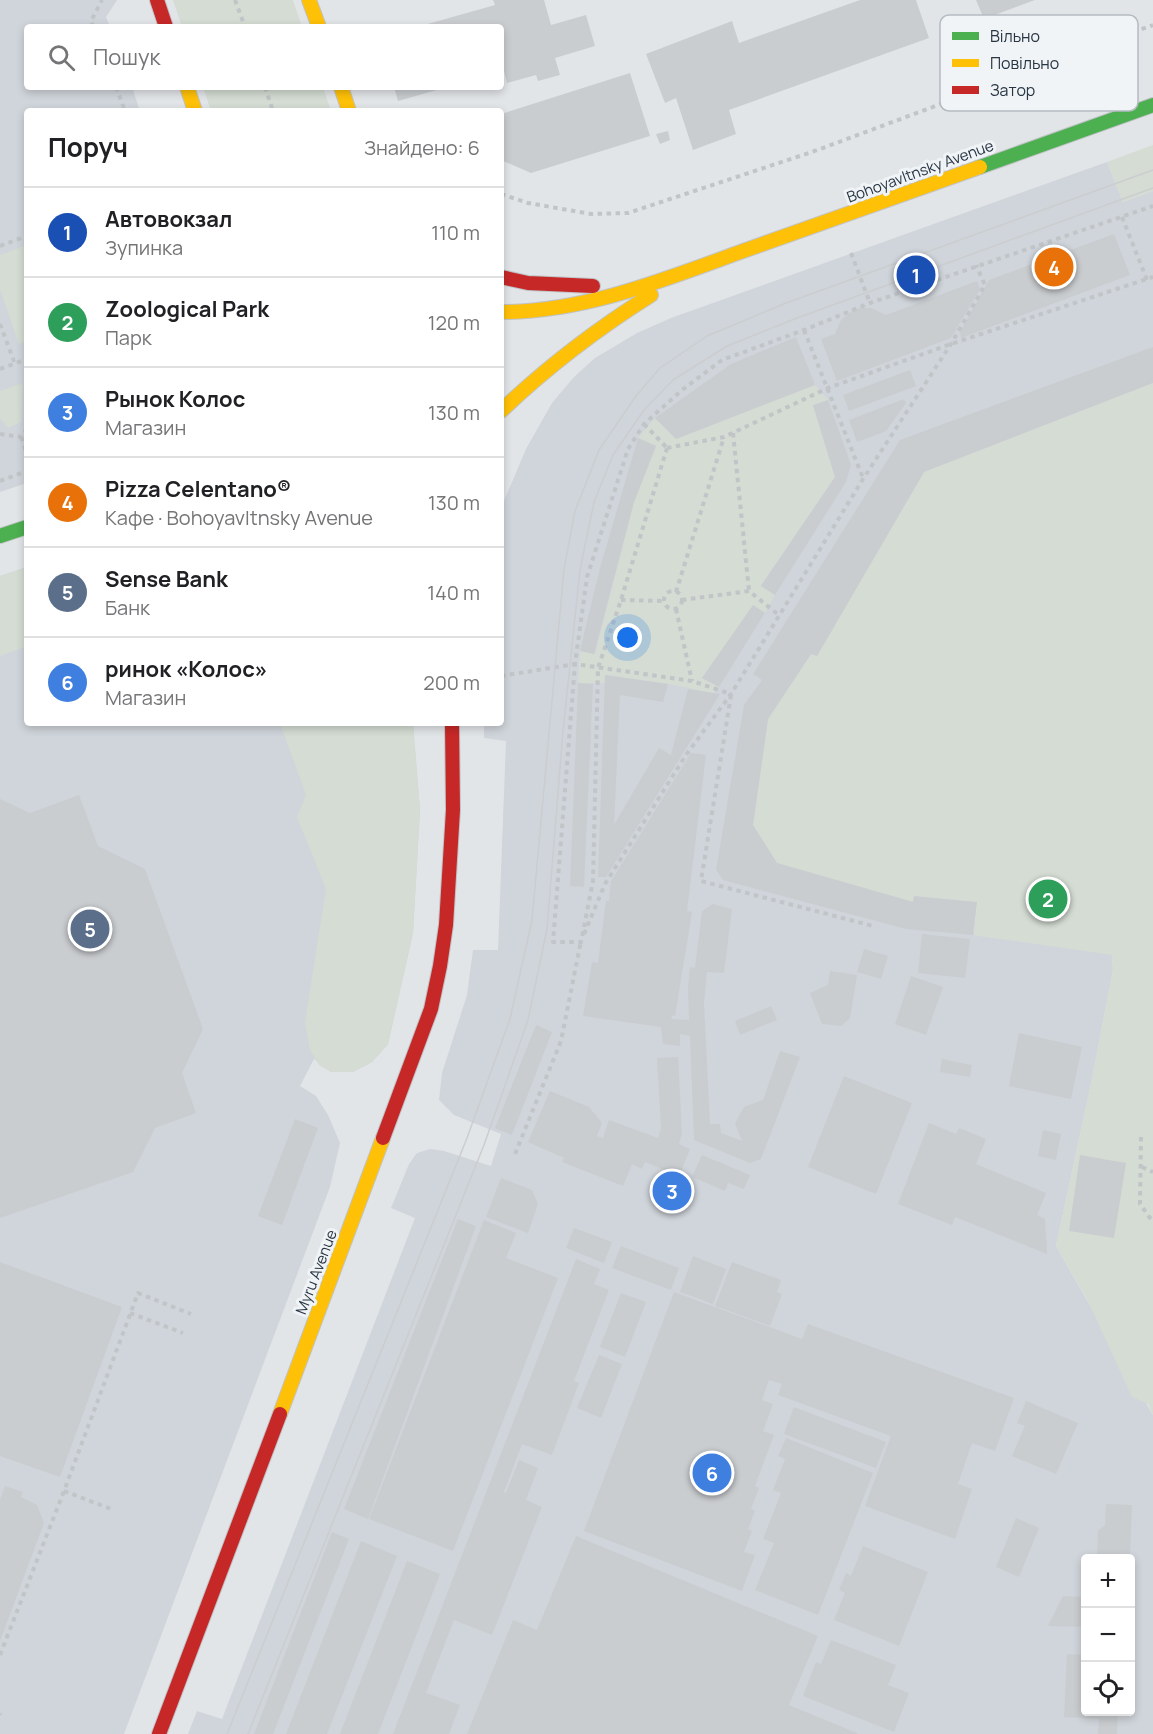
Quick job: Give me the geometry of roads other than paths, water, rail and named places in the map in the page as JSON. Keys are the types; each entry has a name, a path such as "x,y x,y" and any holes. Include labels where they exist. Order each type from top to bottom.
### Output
{"main road":[{"path":"156,0 165,24"},
{"path":"309,0 318,24"},
{"path":"188,90 194,108"},
{"path":"342,90 348,108"},
{"name":"Bohoyavltnsky Avenue","path":"1138,110 1153,105"},
{"name":"Bohoyavltnsky Avenue","path":"504,312 539,310 580,302 660,281 1136,111"},
{"name":"Bohoyavltnsky Avenue","path":"504,408 578,344 617,316 699,268"},
{"path":"504,277 528,283 572,286 616,286 660,281"},
{"path":"0,536 24,528"},
{"name":"Myru Avenue","path":"159,1734 431,1009 446,925 453,810 452,726"},
{"name":"Myru Avenue","path":"437,745 453,810"}],"tram line":[{"path":"227,1734 467,1138 510,1019 532,920 564,569 575,511 599,450 636,396 660,368 707,336 786,303 1153,170"},
{"path":"248,1734 484,1145 528,1020 547,929 563,731 580,570 594,502 613,455 644,410 673,380 727,346 797,318 1153,188"}],"place":[{"name":"Pizza Celentano®","path":"1054,267"},
{"name":"Автовокзал","path":"916,275"},
{"name":"Zoological Park","path":"1048,899"},
{"name":"Sense Bank","path":"90,929"},
{"name":"Рынок Колос","path":"672,1191"},
{"name":"ринок «Колос»","path":"712,1473"}]}
